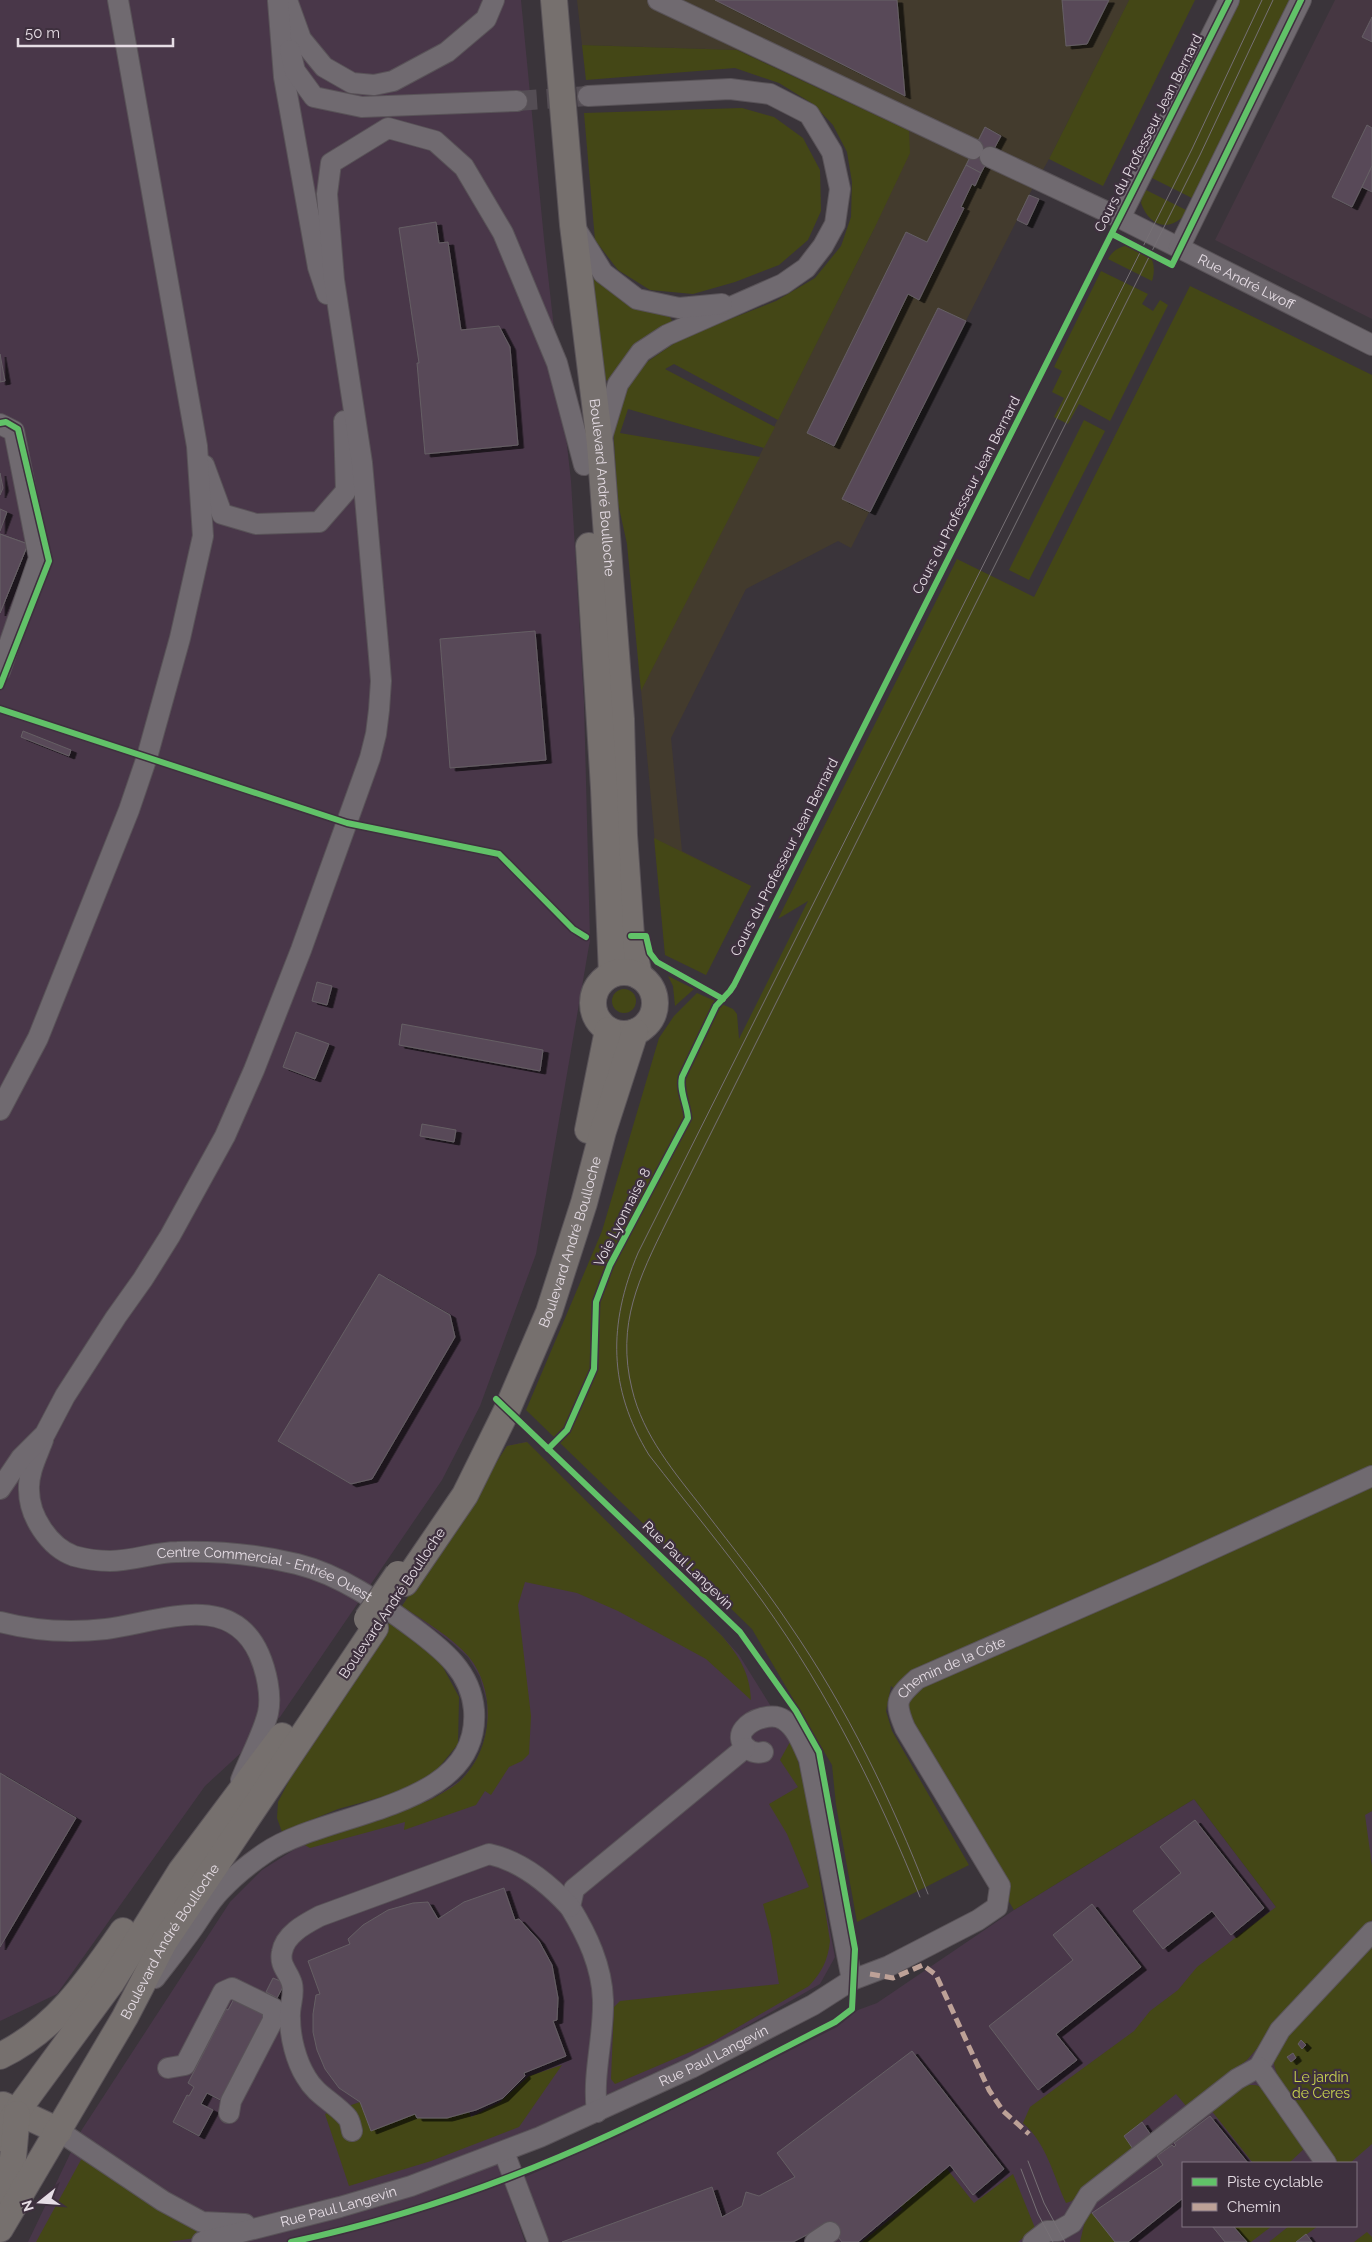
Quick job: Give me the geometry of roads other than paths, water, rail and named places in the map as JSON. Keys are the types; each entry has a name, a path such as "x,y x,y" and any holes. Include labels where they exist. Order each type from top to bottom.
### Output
{"main road":[{"name":"Boulevard André Boulloche","path":"536,0 557,224 584,465 604,788 612,974"},
{"name":"Boulevard André Boulloche","path":"0,2229 125,2017 164,1942 371,1624 402,1578 465,1495 508,1410 549,1312 584,1203 603,1131 635,1032 651,1019 655,1005 650,985 640,976 631,936 624,835 621,719 600,444 573,225 554,0"},
{"path":"635,1032 621,1034 608,1030 595,1014 593,1001 601,982 612,974 624,972 640,976"},
{"name":"Boulevard André Boulloche","path":"402,1578 486,1428 508,1365 537,1297 578,1174 608,1030"},
{"name":"Boulevard André Boulloche","path":"0,2138 8,2107 110,1982 181,1871 371,1624"},
{"path":"0,2056 28,2040 57,2017 88,1982 125,1929 181,1871"},
{"path":"0,2190 12,2168 8,2107 59,2131"}],"street":[{"path":"0,1110 38,1038 126,819 147,757 180,638 203,536 197,446 118,0"},
{"path":"197,446 222,514 256,524 318,522 346,491 343,346 318,267 284,77 281,0"},
{"path":"281,0 301,39 324,66 352,83 374,85 393,81 447,52 486,18 494,0"},
{"path":"281,0 295,71 314,98 362,108 517,101"},
{"name":"Rue André Lwoff","path":"658,0 1120,218 1372,345"},
{"name":"Cours du Professeur Jean Bernard","path":"1120,218 1229,0"},
{"path":"1179,248 1301,0"},
{"path":"588,96 730,90 770,94 809,114 832,152 840,189 835,224 823,246 806,268 783,284 667,335 641,352 618,384 600,444"},
{"path":"0,1488 21,1458 45,1434 65,1396 170,1236 225,1136 254,1070 326,884 376,734 379,710 380,664 362,463 334,280 327,194 331,163 388,128 435,141 464,168 502,233 557,363 584,465"},
{"path":"573,225 603,273 637,299 679,308 708,306 746,299"},
{"path":"0,424 14,431 39,558 0,671"},
{"name":"Centre Commercial - Entrée Ouest","path":"45,1434 32,1469 29,1490 33,1512 41,1528 58,1546 71,1555 86,1559 111,1561 173,1552 195,1552 296,1564 329,1575 366,1594 440,1648 463,1673 473,1701 474,1716 468,1744 462,1757 445,1778 421,1793 296,1836 281,1843 247,1866 219,1892 125,2017"},
{"name":"Chemin de la Côte","path":"852,1980 905,1958 978,1920 997,1907 1000,1886 905,1728 897,1710 901,1694 917,1679 1164,1571 1372,1476"},
{"path":"0,1622 54,1631 105,1629 170,1616 199,1614 223,1619 241,1628 253,1641 262,1662 268,1687 268,1713 231,1806"},
{"path":"570,1907 574,1889 751,1743 764,1718 784,1719 798,1736 809,1759 852,1980"},
{"path":"352,2131 348,2118 323,2098 306,2078 298,2059 290,2018 293,1993 292,1982 282,1963 282,1951 288,1939 300,1926 320,1916 489,1854 504,1858 525,1869 554,1890 570,1907 581,1924 592,1949 600,1974 603,2001 595,2095 597,2112"},
{"path":"1034,2242 1047,2231 1058,2231 1072,2223 1089,2195 1237,2079 1259,2067 1280,2030 1372,1932"},
{"name":"Rue Paul Langevin","path":"202,2242 411,2186 504,2152 597,2112 691,2068 813,2005 852,1980"},
{"path":"168,2068 185,2065 223,1992 232,1988 273,2008 273,2020 231,2101 229,2113"},
{"path":"1259,2067 1325,2162"},
{"name":"Rue Paul Langevin","path":"59,2131 163,2201 202,2222 227,2225 272,2224"},
{"path":"504,2152 538,2242"}],"tunnel":[{"path":"517,101 588,96"}],"tram line":[{"path":"920,1897 887,1820 831,1708 763,1602 649,1455 636,1430 626,1405 617,1356 617,1330 621,1305 638,1253 1192,149 1262,0"},
{"path":"928,1894 883,1789 830,1688 779,1609 671,1468 644,1423 632,1389 628,1365 627,1343 629,1322 633,1302 647,1262 1200,155 1273,0"},
{"path":"1028,2161 1044,2203 1065,2242"},
{"path":"1021,2169 1038,2214 1053,2242"}],"park label":[{"name":"Le jardin de Ceres","path":"1321,2086"}]}
